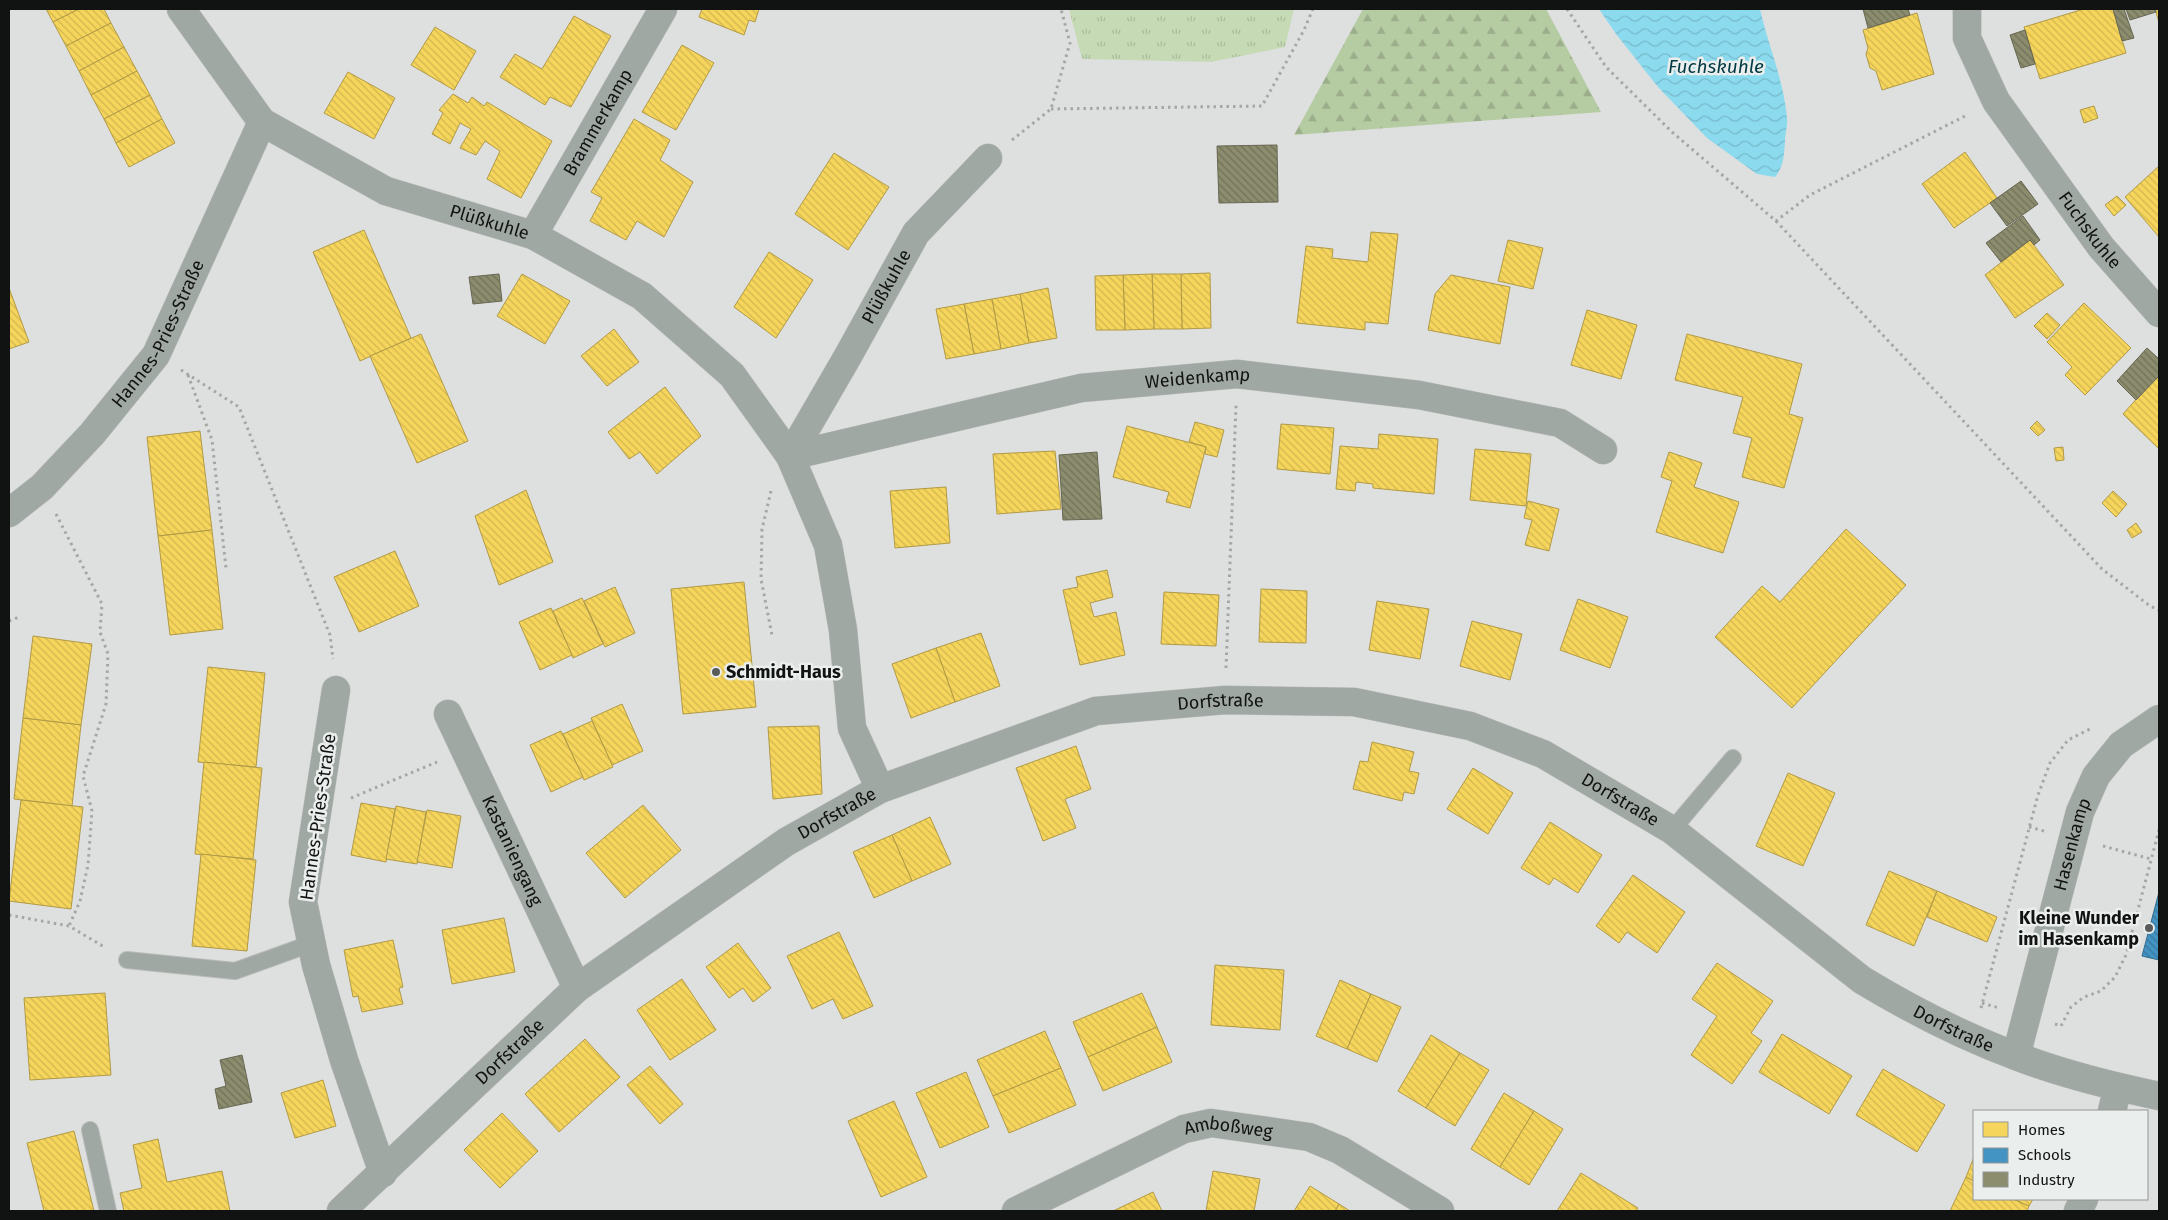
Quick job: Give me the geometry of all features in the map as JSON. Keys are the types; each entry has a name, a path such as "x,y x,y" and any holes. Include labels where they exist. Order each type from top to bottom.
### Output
{"street":[{"name":"Plüßkuhle","path":"181,9 262,122 386,191 533,235 642,296 732,375 790,456 828,545 843,630 852,728 880,788"},
{"name":"Brammerkamp","path":"533,235 663,9"},
{"name":"Fuchskuhle","path":"1967,9 1967,38 1996,101 2101,247 2159,313"},
{"name":"Hannes-Pries-Straße","path":"9,513 42,487 92,434 156,355 262,122"},
{"name":"Plüßkuhle","path":"790,456 916,233 988,158"},
{"name":"Weidenkamp","path":"790,456 1081,388 1237,374 1419,395 1560,423 1603,450"},
{"name":"Hannes-Pries-Straße","path":"336,690 303,902 310,944 344,1060 384,1173"},
{"name":"Dorfstraße","path":"341,1211 384,1173 577,988 786,842 880,788 1096,711 1225,700 1354,702 1470,726 1543,754 1672,830 1862,980 1894,999 2016,1056 2115,1099 2159,1096"},
{"name":"Kastaniengang","path":"448,714 577,988"},
{"name":"Hasenkamp","path":"2016,1056 2080,812 2096,776 2121,746 2159,719"},
{"name":"Amboßweg","path":"1016,1211 1184,1129 1211,1123 1310,1137 1340,1150 1440,1211"}],"lane":[{"path":"1672,830 1733,758"},
{"path":"127,960 235,971 310,944"},
{"path":"90,1130 108,1211"}],"path":[{"path":"988,158 1051,109 1070,43 1061,9"},
{"path":"1051,109 1262,106 1304,30 1313,9"},
{"path":"1567,9 1613,73 1672,132 1776,221 2102,569 2150,606 2159,610"},
{"path":"1776,221 1810,195 1996,101"},
{"path":"156,355 239,408 330,635 336,690"},
{"path":"1225,700 1237,374"},
{"path":"188,375 212,440 226,568"},
{"path":"772,635 761,580 762,529 772,486 790,456"},
{"path":"42,487 102,604 100,632 108,654 106,704 83,776 92,811 88,864 80,901 69,926"},
{"path":"9,621 19,617"},
{"path":"318,812 464,750"},
{"path":"1982,1003 2061,1026 2070,1007 2084,998 2101,991 2115,977 2126,955 2159,830"},
{"path":"9,915 69,926 127,960"}],"green space":[{"path":"1069,9 1294,9 1285,47 1211,62 1082,59"},
{"path":"1363,9 1546,9 1601,112 1294,135"}],"water":[{"name":"Fuchskuhle","path":"1599,9 1760,9 1783,90 1787,118 1783,160 1775,177 1757,174 1707,138 1658,87 1616,34"}],"building: Homes":[{"path":"46,9 79,9 53,22"},
{"path":"79,9 104,9 111,23 66,46 53,22"},
{"path":"702,9 759,9 755,22 749,20 744,35 699,17"},
{"path":"2084,9 2113,9 2126,53 2040,79 2024,27"},
{"path":"2155,9 2159,9 2159,23 2156,12"},
{"path":"1917,13 1934,74 1882,90 1876,71 1870,68 1866,54 1868,48 1863,30"},
{"path":"574,16 611,36 571,107 550,97 545,105 500,77 515,54 542,69"},
{"path":"111,23 124,47 79,71 66,46"},
{"path":"435,27 476,51 454,90 411,65"},
{"path":"682,45 714,63 676,130 642,112"},
{"path":"124,47 137,71 91,95 79,71"},
{"path":"137,71 150,95 104,119 91,95"},
{"path":"348,72 395,98 374,139 324,113"},
{"path":"453,94 468,103 472,97 484,106 487,102 552,141 521,198 487,179 500,151 485,141 476,155 460,148 471,129 460,123 450,144 432,134 443,113 439,110"},
{"path":"150,95 162,119 116,143 104,119"},
{"path":"2094,106 2098,118 2084,123 2080,110"},
{"path":"162,119 175,143 129,167 116,143"},
{"path":"634,119 670,140 660,160 693,182 664,237 637,221 626,240 590,221 602,198 591,192"},
{"path":"1965,152 1997,198 1954,228 1922,184"},
{"path":"834,153 889,187 848,250 795,214"},
{"path":"2159,166 2159,237 2125,197"},
{"path":"2117,196 2126,205 2114,216 2105,205"},
{"path":"364,230 411,338 360,361 313,252"},
{"path":"1371,232 1398,234 1388,324 1365,322 1365,330 1297,323 1306,246 1333,249 1332,258 1368,262"},
{"path":"1508,240 1543,248 1533,289 1498,281"},
{"path":"2030,240 2064,285 2015,318 1985,275"},
{"path":"769,252 813,280 776,338 734,307"},
{"path":"1210,273 1211,328 1182,329 1181,274"},
{"path":"522,274 570,301 545,344 497,316"},
{"path":"1152,274 1181,274 1182,329 1154,329"},
{"path":"1152,274 1154,329 1125,330 1123,275"},
{"path":"1123,275 1125,330 1096,330 1095,276"},
{"path":"1451,275 1510,287 1500,344 1428,330 1435,294"},
{"path":"9,288 29,342 9,349"},
{"path":"1048,288 1057,338 1029,343 1020,294"},
{"path":"1020,294 1029,343 1001,349 992,299"},
{"path":"992,299 1001,349 974,354 964,304"},
{"path":"2084,303 2131,348 2085,395 2065,375 2072,367 2047,342"},
{"path":"964,304 974,354 946,359 936,309"},
{"path":"1587,310 1637,325 1621,379 1571,365"},
{"path":"2047,313 2060,325 2047,339 2034,326"},
{"path":"614,329 639,362 607,386 581,356"},
{"path":"421,334 468,441 417,463 370,356"},
{"path":"1687,334 1802,364 1789,414 1803,418 1784,488 1742,477 1752,438 1733,433 1743,397 1675,380"},
{"path":"2159,376 2159,449 2123,414"},
{"path":"665,387 701,436 657,474 640,452 629,459 608,432"},
{"path":"2037,421 2045,430 2038,436 2030,428"},
{"path":"1195,422 1224,430 1217,457 1205,454 1206,447 1189,442"},
{"path":"1281,424 1334,428 1330,474 1277,469"},
{"path":"1127,426 1206,447 1190,508 1166,502 1169,492 1113,477"},
{"path":"200,431 212,530 158,536 147,437"},
{"path":"1379,434 1438,439 1434,494 1373,488 1373,484 1356,482 1355,491 1336,489 1340,446 1378,449"},
{"path":"2063,447 2064,460 2056,461 2054,448"},
{"path":"1475,449 1531,454 1526,506 1470,500"},
{"path":"1055,451 1061,509 997,514 993,454"},
{"path":"1669,452 1702,463 1694,487 1739,502 1723,553 1656,532 1672,481 1661,477"},
{"path":"946,487 950,543 895,548 890,491"},
{"path":"526,490 553,562 499,585 475,516"},
{"path":"2113,491 2127,504 2116,517 2102,503"},
{"path":"1528,501 1559,509 1549,551 1525,545 1532,520 1524,518"},
{"path":"2136,523 2142,532 2132,538 2127,530"},
{"path":"1846,529 1906,585 1792,708 1715,637 1762,586 1780,602"},
{"path":"212,530 223,629 170,635 158,536"},
{"path":"395,551 419,606 359,632 334,577"},
{"path":"1107,570 1113,597 1090,603 1094,617 1116,612 1125,655 1080,665 1063,590 1078,587 1076,577"},
{"name":"Schmidt-Haus","path":"744,582 756,707 683,714 671,589"},
{"path":"615,587 635,633 605,647 584,601"},
{"path":"1261,589 1307,591 1306,643 1259,642"},
{"path":"1164,592 1219,595 1216,646 1161,644"},
{"path":"582,598 603,644 573,658 553,611"},
{"path":"1578,599 1628,617 1610,668 1560,650"},
{"path":"1377,601 1429,609 1420,659 1369,650"},
{"path":"551,608 572,655 540,670 519,622"},
{"path":"1472,621 1522,634 1510,680 1460,666"},
{"path":"981,633 1000,686 955,702 936,648"},
{"path":"33,636 92,644 81,725 23,718"},
{"path":"936,648 955,702 911,718 892,664"},
{"path":"208,667 265,673 256,767 198,762"},
{"path":"622,704 643,751 612,765 591,718"},
{"path":"23,718 81,725 72,806 14,799"},
{"path":"592,721 613,767 584,780 563,734"},
{"path":"819,726 822,794 773,799 768,727"},
{"path":"561,731 583,777 551,792 530,745"},
{"path":"1372,742 1414,752 1409,771 1419,773 1414,794 1404,792 1402,801 1353,789 1360,761 1368,762"},
{"path":"1076,746 1091,789 1065,799 1076,828 1043,841 1016,768"},
{"path":"204,762 262,768 253,859 195,854"},
{"path":"1473,768 1513,793 1488,834 1447,809"},
{"path":"1788,773 1835,793 1803,866 1756,846"},
{"path":"21,800 83,807 71,909 9,901"},
{"path":"361,803 395,809 386,862 351,855"},
{"path":"643,805 681,850 625,898 586,853"},
{"path":"396,806 426,812 417,864 386,859"},
{"path":"427,810 461,816 452,868 417,862"},
{"path":"930,817 951,864 912,881 892,835"},
{"path":"1550,822 1602,855 1578,893 1554,878 1549,885 1521,868"},
{"path":"892,835 912,881 874,898 853,852"},
{"path":"201,854 256,860 247,951 192,946"},
{"path":"1889,871 1937,891 1914,946 1866,925"},
{"path":"1633,875 1685,912 1657,953 1627,932 1619,943 1596,926"},
{"path":"1937,891 1997,917 1987,942 1927,917"},
{"path":"504,918 515,972 452,984 442,930"},
{"path":"839,932 873,1006 843,1019 833,999 812,1009 787,956"},
{"path":"393,940 403,987 399,988 403,1004 362,1012 358,996 353,997 344,950"},
{"path":"738,943 771,988 753,1002 743,988 729,998 706,967"},
{"path":"1717,963 1773,1001 1751,1033 1762,1041 1732,1084 1691,1055 1717,1016 1692,999"},
{"path":"1215,965 1284,970 1280,1030 1211,1025"},
{"path":"682,979 716,1030 670,1060 637,1010"},
{"path":"1340,980 1371,994 1347,1049 1316,1036"},
{"path":"105,993 111,1075 30,1080 24,998"},
{"path":"1142,993 1157,1027 1088,1057 1073,1022"},
{"path":"1371,994 1401,1007 1377,1062 1347,1049"},
{"path":"1157,1027 1172,1062 1103,1091 1088,1057"},
{"path":"1045,1031 1061,1068 993,1096 977,1060"},
{"path":"1782,1034 1852,1076 1829,1114 1759,1072"},
{"path":"1431,1035 1460,1053 1426,1108 1398,1091"},
{"path":"585,1039 620,1077 559,1132 525,1094"},
{"path":"1460,1053 1489,1070 1455,1126 1426,1108"},
{"path":"650,1066 683,1104 660,1124 627,1085"},
{"path":"1061,1068 1076,1105 1009,1133 993,1096"},
{"path":"1883,1069 1945,1105 1917,1152 1856,1115"},
{"path":"966,1072 989,1127 940,1148 916,1093"},
{"path":"323,1080 336,1126 295,1138 281,1093"},
{"path":"1504,1093 1534,1111 1500,1167 1471,1149"},
{"path":"894,1101 927,1177 881,1197 848,1121"},
{"path":"1534,1111 1563,1129 1529,1185 1500,1167"},
{"path":"502,1113 538,1151 500,1188 464,1150"},
{"path":"74,1131 94,1211 44,1211 27,1143"},
{"path":"158,1139 167,1182 222,1171 230,1211 124,1211 120,1193 142,1188 133,1145"},
{"path":"1973,1160 1973,1180 1966,1177"},
{"path":"1213,1171 1260,1179 1254,1211 1206,1211"},
{"path":"1581,1173 1638,1208 1636,1211 1557,1211"},
{"path":"1966,1177 1973,1180 1973,1200 2015,1200 2029,1206 2027,1211 1950,1211"},
{"path":"1310,1186 1339,1204 1335,1211 1294,1211"},
{"path":"1153,1192 1162,1211 1113,1211"},
{"path":"2015,1200 2032,1200 2029,1206"},
{"path":"1339,1204 1350,1211 1335,1211"}],"building: Schools":[{"path":"2159,892 2159,960 2142,956"}],"building: Industry":[{"path":"1863,9 1908,9 1910,15 1868,28"},
{"path":"2113,9 2124,9 2134,38 2122,41"},
{"path":"2126,9 2155,9 2156,12 2130,20"},
{"path":"2025,30 2035,64 2021,68 2010,35"},
{"path":"1277,145 1278,202 1219,203 1217,146"},
{"path":"2021,181 2038,204 2007,226 1990,203"},
{"path":"2023,216 2040,240 2034,245 2030,240 2001,262 1986,243"},
{"path":"499,274 502,301 473,304 469,277"},
{"path":"2147,348 2159,359 2159,376 2136,400 2117,381"},
{"path":"1097,452 1102,519 1063,520 1059,455"},
{"path":"242,1055 252,1102 219,1109 215,1089 226,1086 220,1060"}],"place":[{"name":"Schmidt-Haus","path":"716,672"},
{"name":"Kleine Wunder im Hasenkamp","path":"2149,928"}]}
